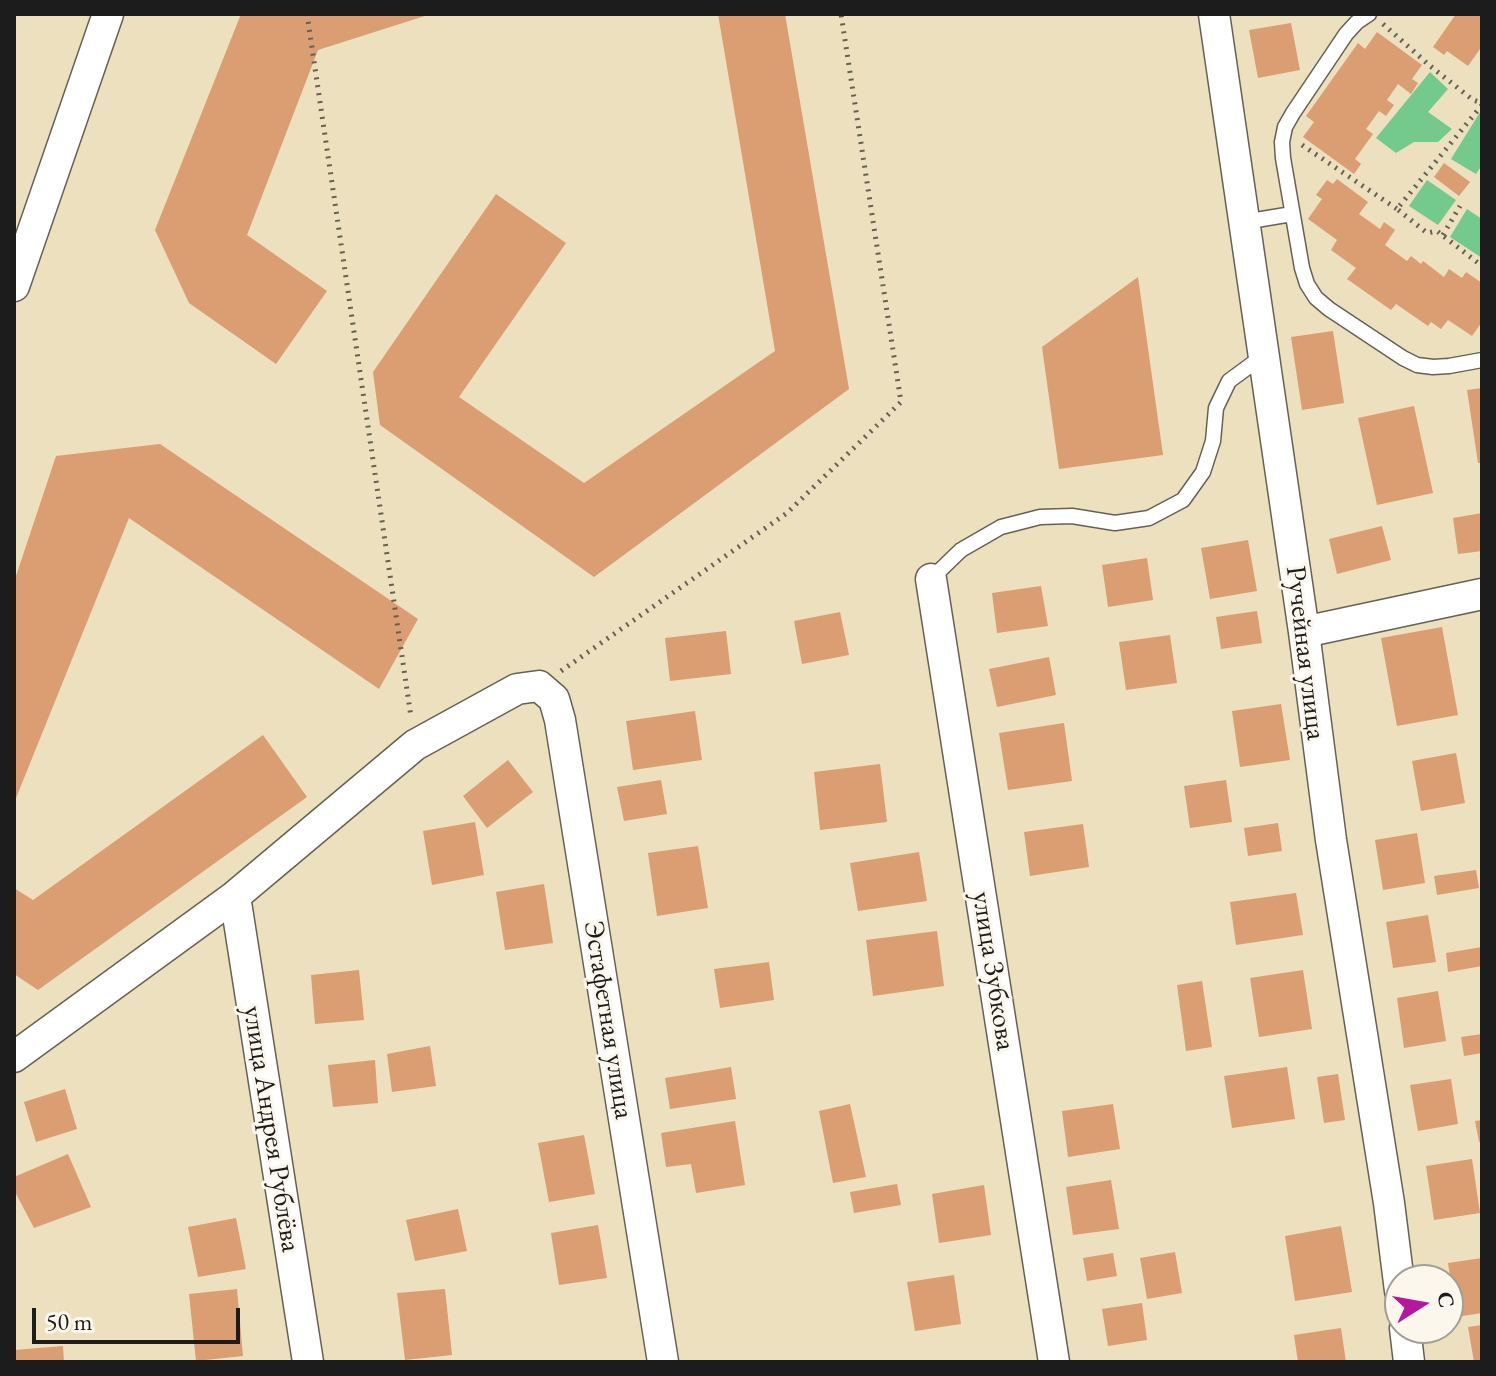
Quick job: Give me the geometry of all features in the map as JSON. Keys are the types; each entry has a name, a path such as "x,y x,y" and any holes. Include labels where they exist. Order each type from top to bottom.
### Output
{"street":[{"path":"14,286 108,14"},
{"name":"Ручейная улица","path":"1214,14 1304,632 1331,840 1397,1264"},
{"name":"улица Зубкова","path":"931,579 1054,1362"},
{"path":"1304,632 1482,594"},
{"path":"14,1057 235,896 415,745 517,689 539,686"},
{"name":"Эстафетная улица","path":"539,686 554,699 560,720 663,1362"},
{"name":"улица Андрея Рублёва","path":"235,896 308,1362"}],"lane":[{"path":"1371,14 1357,22 1346,34 1285,127 1283,158 1307,284 1316,298 1329,309 1417,365 1449,366 1482,360"},
{"path":"1244,222 1292,214"},
{"path":"931,579 961,550 1001,527 1040,517 1072,516 1115,523 1149,518 1183,500 1203,472 1213,441 1216,408 1229,381 1263,356"}],"path":[{"path":"307,14 415,745"},
{"path":"539,686 787,513 901,402 841,14"},
{"path":"1371,14 1429,65 1482,104 1397,209"},
{"path":"1284,133 1397,209 1427,233 1437,231 1443,235 1482,266"},
{"path":"1443,235 1460,206"}],"green space":[{"path":"1430,72 1448,89 1428,112 1452,129 1438,142 1414,142 1396,153 1376,138"},
{"path":"1482,109 1482,165 1476,174 1451,159"},
{"path":"1427,180 1456,200 1438,225 1409,206"},
{"path":"1467,209 1482,219 1482,258 1450,237"}],"building":[{"path":"241,14 428,15 318,50 247,235 327,291 276,364 189,303 155,230"},
{"path":"718,14 785,14 849,389 594,577 380,425 373,372 496,194 566,243 459,397 584,483 775,351"},
{"path":"1456,14 1482,15 1482,50 1468,66 1447,51 1444,55 1433,47"},
{"path":"1291,23 1300,70 1258,78 1249,30"},
{"path":"1377,32 1422,65 1412,79 1418,83 1411,94 1398,84 1387,100 1394,105 1386,116 1379,111 1366,129 1373,134 1355,159 1361,164 1354,174 1303,137 1314,122 1306,116 1358,43 1365,49"},
{"path":"1444,163 1470,182 1459,196 1434,177"},
{"path":"1337,179 1368,202 1359,214 1380,229 1384,222 1395,230 1385,245 1407,261 1411,256 1421,264 1423,261 1444,277 1449,269 1462,278 1466,272 1482,283 1482,322 1472,336 1448,320 1441,329 1431,322 1428,326 1396,304 1391,310 1347,279 1356,268 1331,250 1337,240 1308,219 1322,199 1316,195 1327,180 1333,184"},
{"path":"1138,277 1163,455 1059,469 1042,347"},
{"path":"1333,331 1344,403 1302,410 1291,337"},
{"path":"1482,388 1482,463 1478,463 1467,390"},
{"path":"1414,406 1433,493 1377,505 1358,418"},
{"path":"160,444 418,619 379,689 129,518 14,803 14,582 56,456"},
{"path":"1482,513 1482,551 1458,554 1453,518"},
{"path":"1382,526 1391,560 1337,574 1329,539"},
{"path":"1248,540 1257,591 1210,599 1201,548"},
{"path":"1147,558 1153,600 1108,607 1102,565"},
{"path":"1041,586 1048,626 997,633 992,593"},
{"path":"1257,611 1262,643 1221,649 1216,617"},
{"path":"840,612 849,655 802,664 794,621"},
{"path":"1442,627 1458,715 1397,726 1381,638"},
{"path":"726,631 731,674 670,681 665,638"},
{"path":"1170,635 1177,683 1126,690 1119,642"},
{"path":"1049,657 1056,695 997,707 989,669"},
{"path":"1281,704 1290,760 1240,767 1232,711"},
{"path":"695,711 702,760 633,770 626,721"},
{"path":"1064,723 1072,781 1008,790 999,733"},
{"path":"263,735 307,797 38,990 14,974 14,888 33,900"},
{"path":"1456,753 1465,803 1421,811 1412,761"},
{"path":"508,760 533,792 487,828 463,796"},
{"path":"880,764 887,822 820,830 814,772"},
{"path":"661,780 667,814 624,821 617,787"},
{"path":"1226,780 1232,822 1190,828 1184,786"},
{"path":"475,822 484,875 432,885 423,831"},
{"path":"1278,823 1282,851 1248,856 1244,828"},
{"path":"1083,824 1089,867 1030,876 1024,832"},
{"path":"1417,833 1425,883 1383,890 1375,840"},
{"path":"698,846 708,908 657,916 648,853"},
{"path":"919,852 927,901 858,911 850,863"},
{"path":"1476,870 1479,888 1437,895 1434,876"},
{"path":"544,884 553,943 505,950 496,892"},
{"path":"1296,893 1303,935 1236,945 1230,902"},
{"path":"1428,915 1436,962 1393,968 1386,922"},
{"path":"937,931 944,986 873,996 866,940"},
{"path":"1482,947 1482,966 1448,972 1446,953"},
{"path":"769,962 774,1000 720,1008 714,969"},
{"path":"359,970 364,1020 315,1024 311,975"},
{"path":"1303,970 1312,1029 1259,1037 1250,978"},
{"path":"1202,981 1212,1047 1186,1051 1177,985"},
{"path":"1438,991 1446,1041 1404,1048 1397,998"},
{"path":"1482,1034 1482,1053 1464,1056 1461,1037"},
{"path":"430,1046 436,1086 392,1092 387,1054"},
{"path":"375,1060 378,1103 333,1107 328,1065"},
{"path":"731,1067 736,1099 670,1109 665,1078"},
{"path":"1287,1067 1295,1119 1232,1128 1224,1076"},
{"path":"1338,1074 1345,1120 1324,1123 1317,1077"},
{"path":"1451,1079 1458,1124 1418,1131 1410,1085"},
{"path":"65,1089 77,1129 36,1142 24,1102"},
{"path":"850,1104 866,1177 833,1183 819,1111"},
{"path":"1113,1104 1120,1149 1068,1157 1062,1111"},
{"path":"1482,1120 1482,1142 1479,1142 1475,1121"},
{"path":"735,1121 745,1185 696,1193 691,1164 666,1167 661,1133"},
{"path":"584,1135 595,1194 549,1202 538,1143"},
{"path":"68,1154 91,1207 34,1228 14,1190 14,1177"},
{"path":"1472,1159 1480,1213 1434,1220 1426,1166"},
{"path":"1111,1180 1119,1229 1073,1235 1066,1187"},
{"path":"897,1184 901,1205 854,1213 850,1192"},
{"path":"984,1185 991,1235 939,1243 932,1194"},
{"path":"458,1209 467,1251 415,1261 406,1220"},
{"path":"236,1218 246,1269 198,1277 188,1227"},
{"path":"598,1225 607,1278 559,1285 551,1233"},
{"path":"1341,1226 1352,1292 1295,1301 1285,1236"},
{"path":"1175,1252 1182,1293 1147,1299 1140,1258"},
{"path":"1113,1253 1117,1276 1087,1281 1083,1258"},
{"path":"1482,1258 1482,1313 1464,1316 1464,1264 1448,1263"},
{"path":"954,1275 961,1324 915,1331 907,1282"},
{"path":"237,1289 243,1356 196,1361 189,1294"},
{"path":"445,1289 452,1355 405,1360 397,1293"},
{"path":"1142,1303 1147,1340 1108,1346 1102,1309"},
{"path":"1482,1325 1482,1362 1474,1362 1468,1327"},
{"path":"1341,1328 1346,1362 1298,1362 1294,1335"},
{"path":"63,1346 64,1362 14,1362 14,1350"}]}
